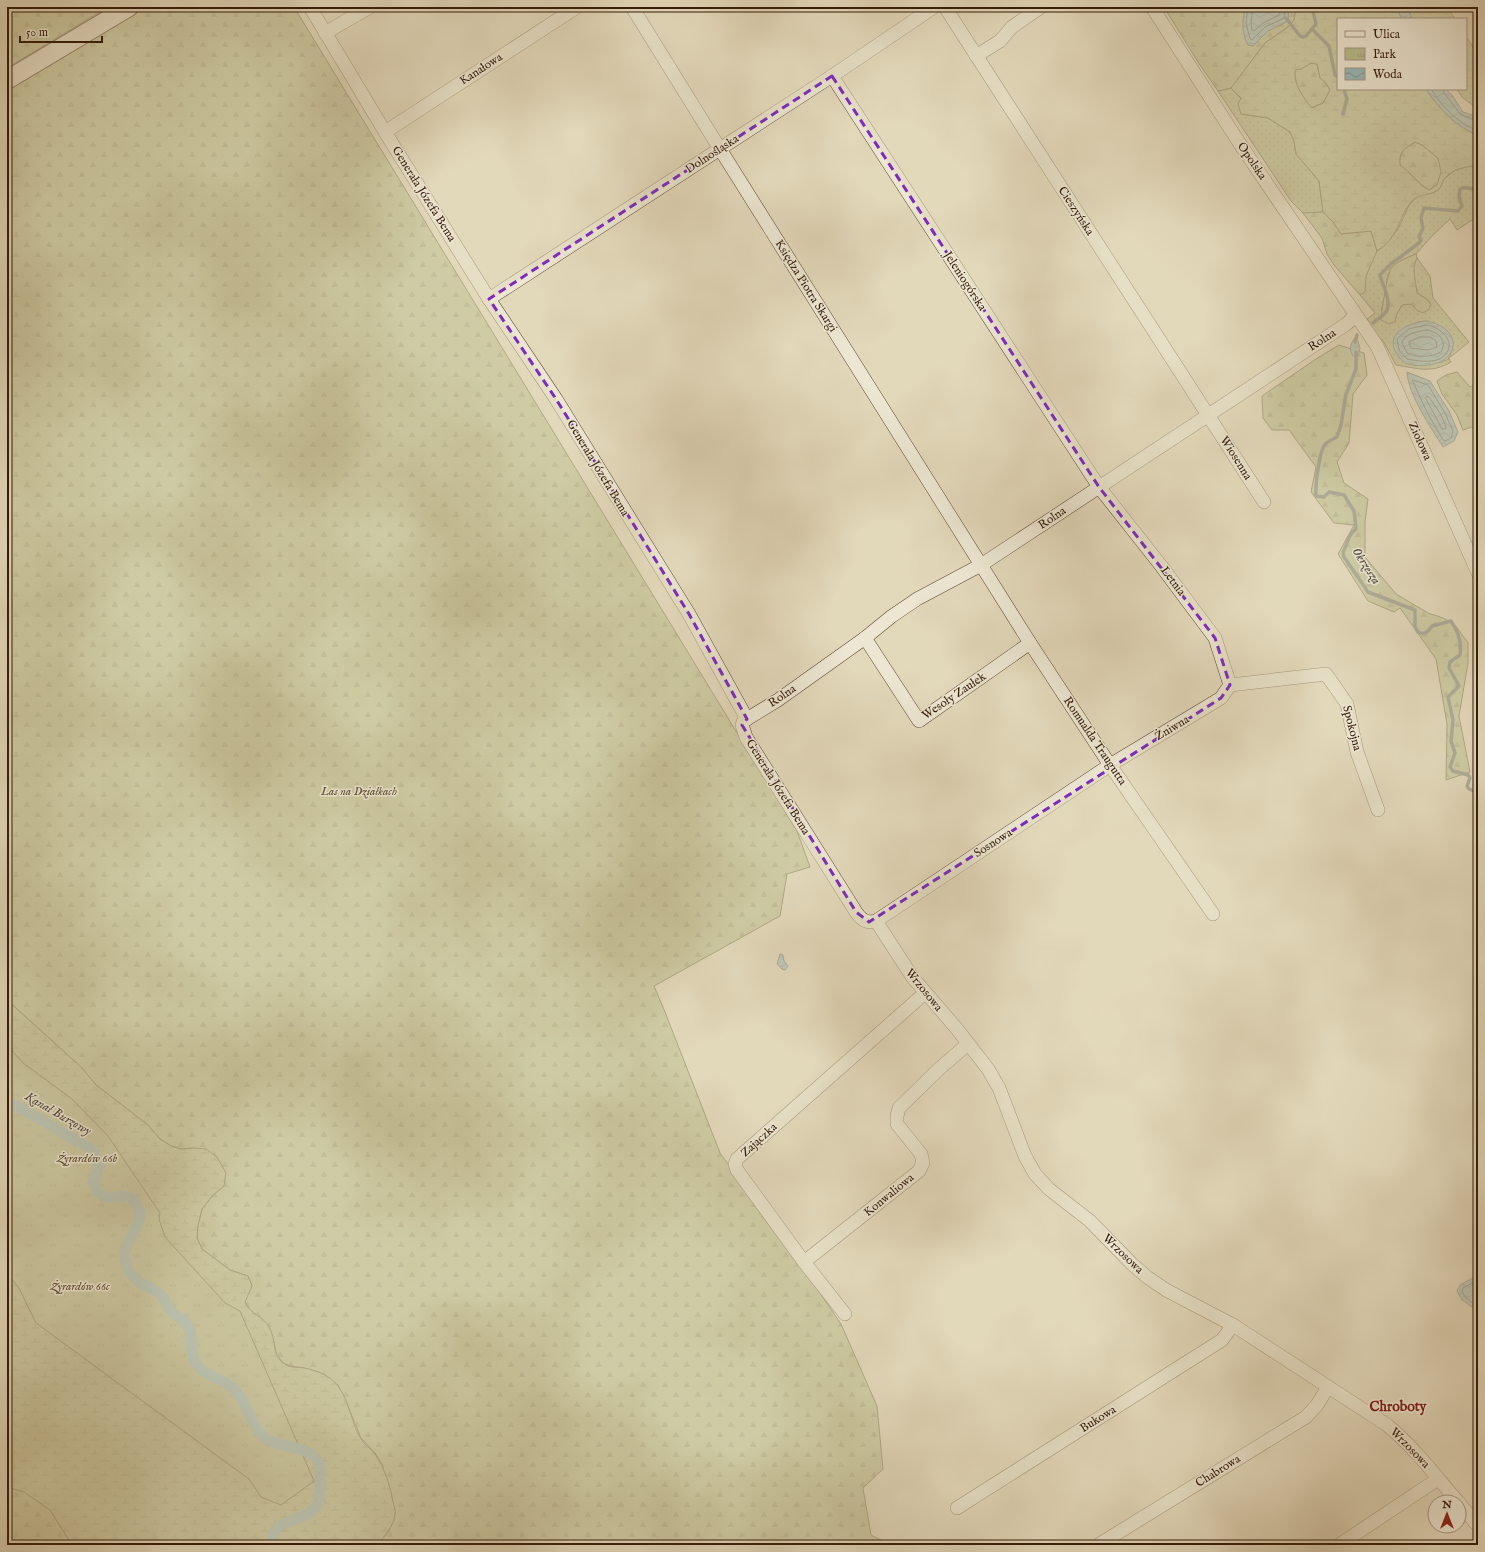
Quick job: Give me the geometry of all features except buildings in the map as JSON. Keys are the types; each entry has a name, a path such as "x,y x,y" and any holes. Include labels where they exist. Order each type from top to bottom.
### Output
{"main road":[{"path":"7,80 129,7"}],"street":[{"name":"Generała Józefa Bema","path":"310,7 385,132 489,299 556,399 689,614 747,719 743,722 743,731 856,912 866,922 876,921"},
{"path":"326,33 370,7"},
{"name":"Kanałowa","path":"385,132 577,7"},
{"name":"Księdza Piotra Skargi","path":"632,7 981,565"},
{"name":"Dolnośląska","path":"489,299 832,76 934,7"},
{"name":"Cieszyńska","path":"945,7 1208,414"},
{"path":"976,56 1000,41 1012,27 1041,7"},
{"name":"Opolska","path":"1152,7 1240,144 1358,318"},
{"name":"Jeleniogórska","path":"832,76 1099,487"},
{"name":"Ziołowa","path":"1358,318 1377,346 1478,573"},
{"name":"Rolna","path":"747,719 778,700 917,599 981,565 1208,414 1352,320 1358,318"},
{"name":"Wiosenna","path":"1208,414 1264,502"},
{"name":"Letnia","path":"1099,487 1162,567 1215,638 1230,685"},
{"name":"Romualda Traugutta","path":"981,565 1110,765 1213,914"},
{"name":"Wesoły Zaułek","path":"865,638 919,721 1030,643"},
{"name":"Spokojna","path":"1230,685 1326,674 1347,704 1357,752 1378,810"},
{"name":"Żniwna","path":"1110,765 1221,698 1230,685"},
{"name":"Sosnowa","path":"876,921 1110,765"},
{"name":"Wrzosowa","path":"876,921 913,978 958,1030 988,1069 999,1088 1025,1156 1036,1174 1049,1189 1090,1221 1132,1264 1147,1277 1166,1290 1233,1325 1387,1424 1399,1434 1450,1494"},
{"name":"Zajączka","path":"845,1314 804,1262 737,1170 735,1164 737,1159 925,993"},
{"name":"Konwaliowa","path":"804,1262 919,1171 922,1163 921,1154 897,1124 896,1116 899,1108 940,1068 968,1044"},
{"name":"Bukowa","path":"957,1508 1222,1340 1233,1325"},
{"name":"Chabrowa","path":"1098,1545 1306,1417 1317,1405 1328,1387"},
{"path":"1339,1545 1438,1479"},
{"name":"Wrzosowa","path":"1467,1513 1478,1526"}],"highlighted area":[{"path":"832,76 1099,487 1215,638 1230,685 1221,698 869,922 856,912 742,725 747,719 689,614 556,399 489,299"}],"green space":[{"path":"7,7 108,7 7,68"},
{"name":"Las na Działkach","path":"146,7 294,7 797,831 810,867 787,874 780,916 654,986 720,1153 801,1265 841,1324 877,1406 883,1469 863,1488 871,1535 891,1545 377,1545 389,1531 383,1466 375,1453 361,1438 338,1385 304,1368 290,1366 283,1363 276,1354 274,1341 260,1318 248,1309 245,1301 252,1286 248,1276 230,1270 202,1249 197,1238 198,1225 202,1209 213,1195 224,1186 194,1148 181,1149 171,1146 160,1139 148,1125 96,1085 82,1068 7,1000 7,91"},
{"path":"1164,7 1239,7 1244,13 1243,29 1246,41 1248,45 1253,46 1268,31 1288,21 1289,7 1296,7 1296,10 1294,20 1288,27 1265,43 1231,88 1218,91"},
{"path":"1296,7 1398,7 1401,18 1337,18 1337,90 1427,90 1442,110 1455,122 1470,132 1478,135 1478,166 1464,167 1455,170 1444,179 1438,190 1419,197 1411,202 1404,212 1393,236 1377,251 1371,231 1341,234 1333,222 1323,212 1319,181 1296,154 1294,141 1290,132 1268,118 1241,114 1238,104 1241,98 1231,88 1265,43 1288,27 1294,20","holes":["1311,63 1317,64 1320,78 1326,83 1330,90 1323,103 1312,108 1299,90 1295,70 1301,69","1415,142 1422,145 1438,158 1441,172 1437,185 1429,190 1400,165 1401,154 1408,146"]},
{"path":"1408,7 1447,7 1454,18 1412,18"},
{"path":"1467,38 1478,55 1478,109 1462,97 1458,90 1467,90"},
{"path":"1311,63 1317,64 1320,78 1326,83 1330,90 1323,103 1311,108 1297,85 1295,69 1301,69"},
{"path":"1231,88 1241,99 1242,114 1268,118 1290,132 1294,141 1296,154 1319,181 1323,212 1303,213 1291,201 1218,91"},
{"path":"1415,142 1422,145 1438,158 1442,172 1437,185 1429,190 1400,165 1401,154 1408,146"},
{"path":"1468,166 1478,166 1478,216 1457,230 1450,219 1416,254 1402,260 1391,269 1387,278 1387,287 1381,311 1395,322 1396,316 1402,305 1411,304 1418,311 1428,310 1431,305 1428,300 1417,293 1414,266 1417,258 1430,276 1433,298 1469,342 1448,359 1453,347 1452,337 1449,333 1441,327 1428,321 1416,323 1407,326 1439,363 1449,359 1451,362 1444,366 1430,369 1417,369 1396,365 1382,339 1379,340 1367,319 1375,313 1360,295 1365,292 1364,283 1369,267 1377,251 1383,247 1398,229 1409,205 1417,197 1425,193 1432,193 1439,189 1444,179 1454,171"},
{"path":"1323,212 1333,222 1341,234 1371,231 1377,251 1366,276 1365,292 1360,295 1334,265 1327,254 1322,238 1303,213"},
{"path":"1416,254 1417,258 1414,270 1417,293 1428,300 1431,305 1428,310 1423,313 1418,311 1411,304 1402,305 1396,316 1395,322 1389,324 1381,320 1391,268 1396,263"},
{"path":"1339,345 1364,353 1367,375 1353,394 1349,443 1337,462 1344,483 1368,499 1365,522 1365,557 1396,594 1428,613 1443,618 1455,625 1468,643 1468,663 1459,716 1470,772 1446,780 1447,724 1436,659 1400,608 1394,612 1368,601 1338,554 1354,525 1334,523 1311,492 1316,467 1289,430 1272,430 1263,418 1262,396"},
{"path":"1457,372 1470,387 1478,383 1477,432 1471,427 1463,430 1457,415 1442,394 1437,381 1446,375"},
{"name":"Żyrardów 66b","path":"7,1000 82,1068 96,1085 148,1125 160,1139 171,1146 181,1149 206,1149 217,1157 226,1173 224,1186 213,1195 202,1209 198,1225 197,1238 202,1249 230,1270 248,1276 252,1286 245,1302 250,1310 264,1320 269,1327 273,1336 277,1356 280,1360 288,1366 309,1369 323,1374 335,1382 342,1392 358,1433 379,1460 389,1483 395,1508 393,1523 377,1545 72,1545 50,1510 24,1492 7,1487"},
{"name":"Żyrardów 66c","path":"7,1045 23,1063 72,1099 108,1136 160,1213 159,1219 165,1237 225,1303 240,1311 314,1481 281,1505 261,1497 249,1479 36,1323 19,1288 7,1273"},
{"path":"7,1487 24,1491 50,1510 72,1545 7,1545"}],"water":[{"path":"1245,7 1289,7 1288,21 1268,31 1253,46 1248,45 1243,31"},
{"path":"1398,7 1408,7 1412,18 1401,18"},
{"path":"1427,90 1446,90 1452,95 1463,112 1478,117 1478,135 1470,132 1455,122 1437,104"},
{"path":"1426,321 1432,322 1444,328 1448,332 1453,342 1453,348 1450,354 1442,361 1429,365 1410,365 1405,363 1395,351 1393,344 1394,338 1397,333 1407,326"},
{"path":"1355,338 1357,338 1360,348 1358,356 1353,356 1351,351 1351,344"},
{"path":"1407,372 1430,381 1449,411 1458,432 1454,441 1443,447 1427,421 1411,390"},
{"path":"780,954 783,955 784,961 788,966 785,970 777,964"},
{"path":"1478,1275 1478,1304 1472,1307 1462,1300 1457,1291 1460,1285"}],"waterway":[{"path":"1286,18 1300,36 1306,36 1316,24 1313,11 1310,7"},
{"path":"1312,29 1329,46 1335,75 1337,76"},
{"path":"1343,114 1347,99 1344,90"},
{"name":"Okrzesza","path":"1373,323 1385,314 1388,306 1387,297 1380,275 1391,264 1421,240 1419,237 1423,228 1421,218 1424,208 1458,211 1462,206 1459,197 1460,189 1467,188 1478,191"},
{"name":"Okrzesza","path":"1355,342 1357,335"},
{"name":"Okrzesza","path":"1356,352 1356,369 1346,394 1341,425 1337,437 1325,445 1320,456 1316,496 1324,497 1329,492 1344,495 1354,511 1356,529 1349,537 1343,552 1344,557 1368,592 1415,610 1415,627 1420,633 1428,631 1432,626 1451,621 1459,637 1460,655 1450,662 1449,668 1459,686 1448,697 1453,720 1451,741 1455,753 1450,767 1453,771 1468,775 1470,778 1467,786 1469,789 1476,792 1478,791"},
{"name":"Kanał Burzowy","path":"7,1101 87,1146 96,1155 100,1165 93,1182 98,1191 103,1196 108,1198 125,1196 131,1198 139,1209 139,1220 125,1253 126,1263 131,1274 139,1282 158,1292 165,1300 170,1310 187,1325 191,1335 192,1351 196,1363 204,1372 226,1383 235,1390 243,1401 255,1426 263,1436 276,1443 310,1453 319,1463 320,1487 319,1500 316,1507 304,1516 281,1525 273,1536 273,1545"}],"district":[{"name":"Chroboty","path":"1398,1407"}]}
